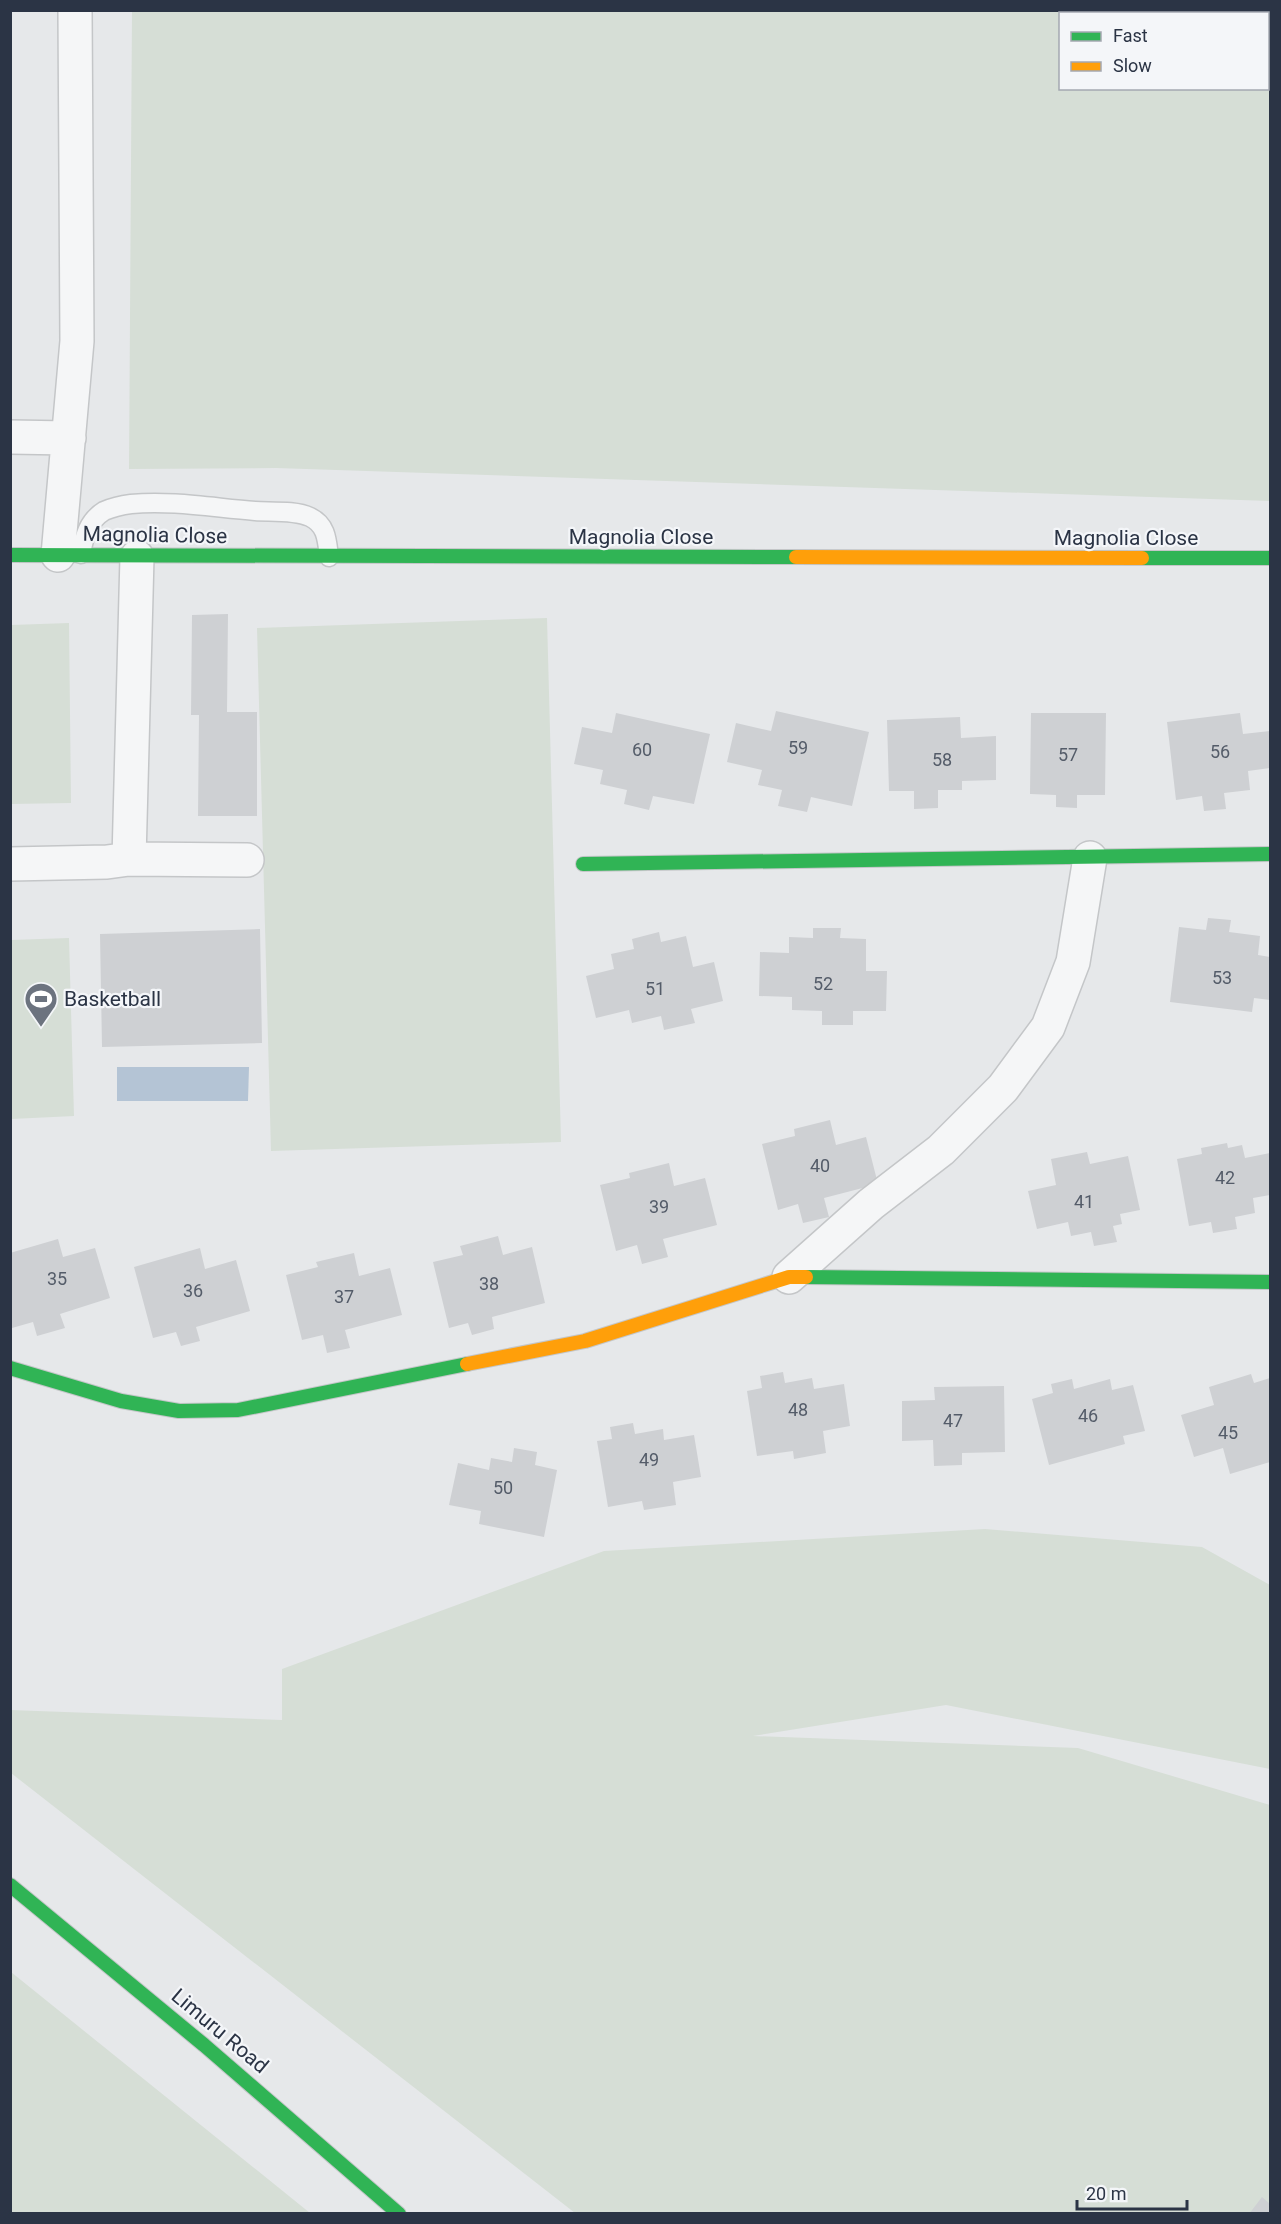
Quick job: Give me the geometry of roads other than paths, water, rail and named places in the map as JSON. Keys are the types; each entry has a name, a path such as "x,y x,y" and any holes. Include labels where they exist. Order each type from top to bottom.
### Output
{"street":[{"path":"70,554 69,438 77,341 75,10"},
{"path":"10,437 69,438"},
{"name":"Magnolia Close","path":"10,555 1270,558"},
{"path":"129,859 137,557"},
{"path":"583,864 1270,854"},
{"path":"789,1277 871,1204 941,1150 1003,1088 1048,1027 1073,962 1090,858"},
{"path":"10,864 108,862 129,859 247,860"},
{"path":"10,1368 121,1401 179,1412 238,1410 585,1341 789,1277 1270,1282"},
{"name":"Limuru Road","path":"10,1886 204,2045 399,2214"}],"lane":[{"path":"70,554 95,518 106,510 129,504 165,504 310,517 321,526 327,535 329,557"}],"water":[{"path":"117,1067 249,1067 248,1101 117,1101"}],"place":[{"name":"Basketball","path":"41,1028"}]}
